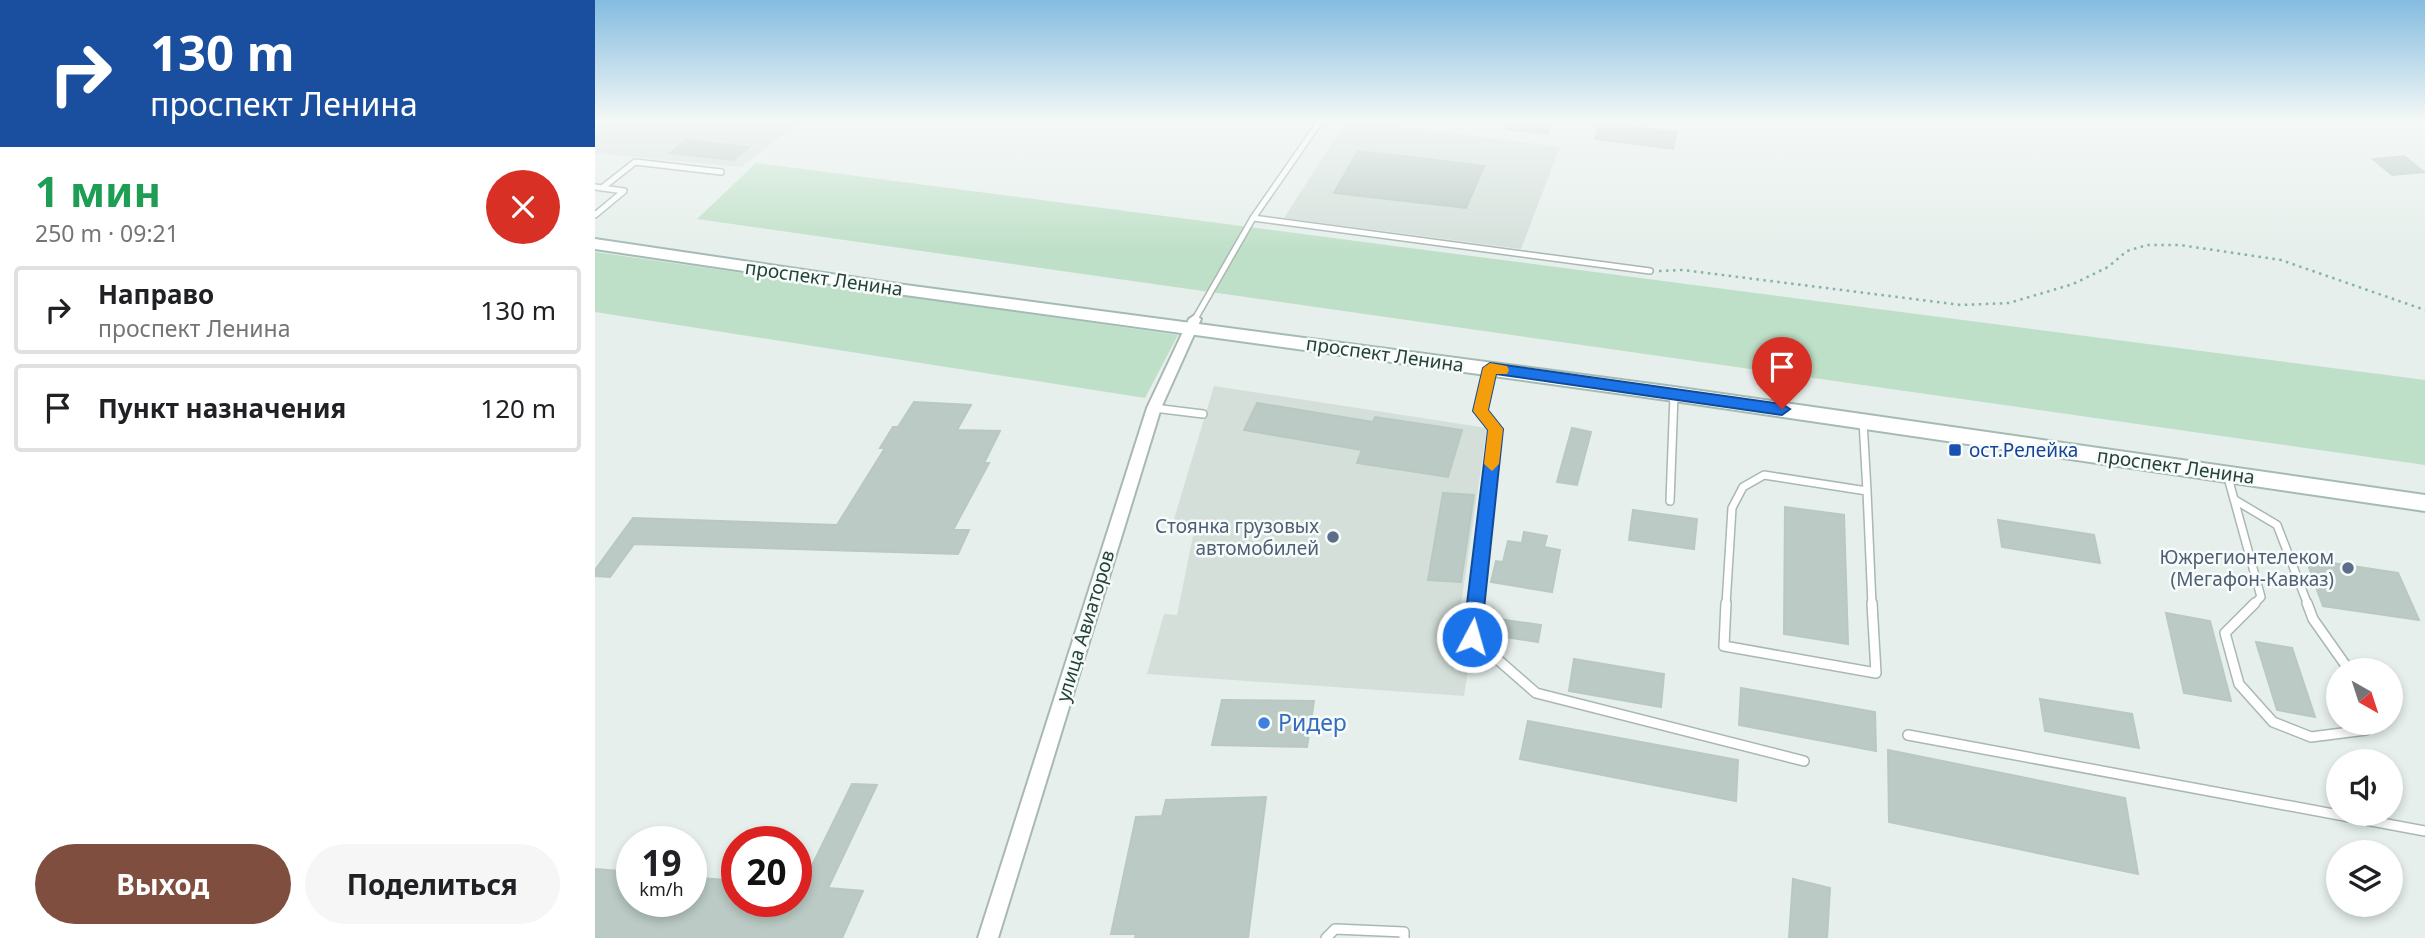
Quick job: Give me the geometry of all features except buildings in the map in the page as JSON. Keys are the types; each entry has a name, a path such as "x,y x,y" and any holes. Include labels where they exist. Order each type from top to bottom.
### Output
{"main road":[{"name":"проспект Ленина","path":"595,236 2425,503"},
{"name":"проспект Ленина","path":"595,244 2425,491"}],"street":[{"name":"улица Авиаторов","path":"988,938 1154,408 1193,324"}],"lane":[{"path":"598,188 632,164"},
{"path":"650,164 721,172"},
{"path":"1193,324 1253,218 1291,164"},
{"path":"595,215 624,191 598,188"},
{"path":"1253,218 1650,271"},
{"path":"1490,368 1480,411 1495,429 1472,637 1536,693 1804,761"},
{"path":"1669,501 1674,394"},
{"path":"1154,408 1203,414"},
{"path":"1863,421 1868,491 1876,673 1724,646 1732,508 1743,487 1764,475 1868,491"},
{"path":"2226,474 2261,597 2225,633 2239,684 2273,722 2311,737 2327,735"},
{"path":"2235,500 2277,525 2313,619 2341,658"},
{"path":"1908,735 2425,831"},
{"path":"1327,938 1335,929 1404,932 1404,938"}],"path":[{"path":"1650,271 1683,270 1961,305 2008,303 2073,284 2108,267 2127,251 2147,245 2179,245 2281,260 2425,310"}],"shaded area":[{"path":"707,164 745,164 741,167"},
{"path":"1319,164 1554,164 1521,249 1284,218"},
{"path":"1214,386 1487,428 1455,645 1472,645 1464,696 1147,674 1164,614 1177,615 1194,531 1171,529"}],"green space":[{"path":"755,164 762,164 2425,380 2425,465 697,219"},
{"path":"595,252 1178,335 1145,398 595,312"}],"slow traffic":[{"path":"1492,464 1495,429 1480,411 1490,368 1502,370"}],"place":[{"name":"ост.Релейка","path":"1955,450"},
{"name":"Стоянка грузовых автомобилей","path":"1333,537"},
{"name":"Южрегионтелеком (Мегафон-Кавказ)","path":"2348,568"},
{"name":"Ридер","path":"1264,723"}],"route":[{"path":"1472,637 1495,429 1480,411 1490,368 1782,409"}]}
